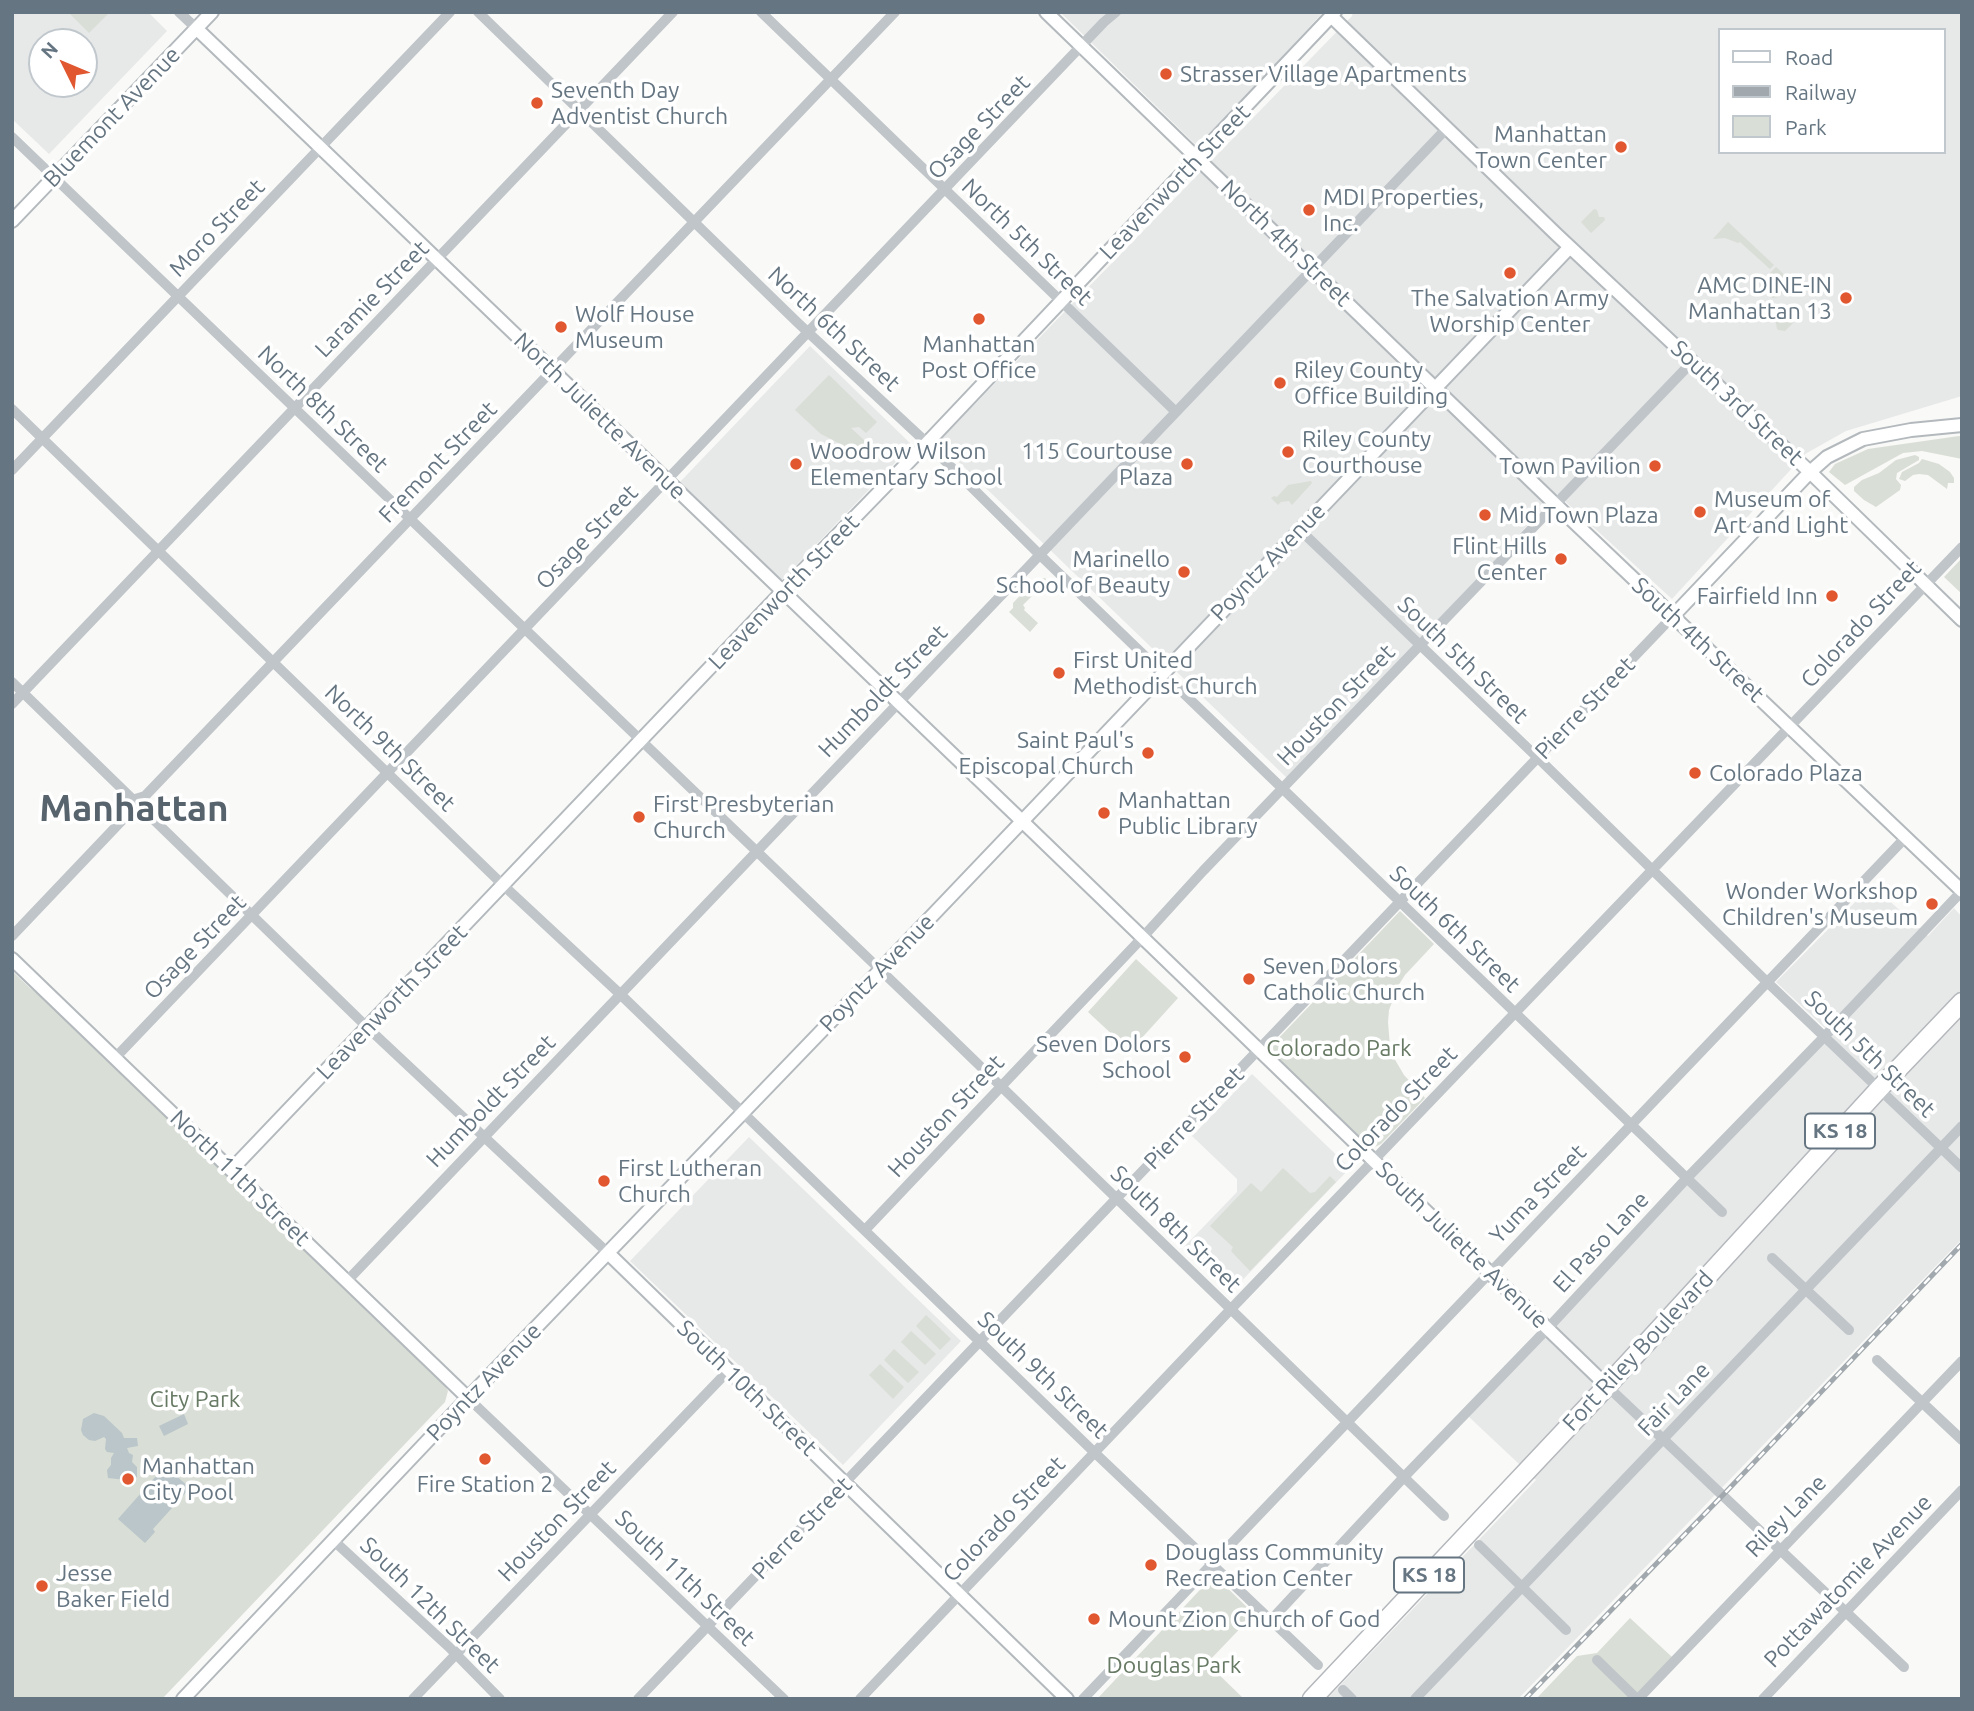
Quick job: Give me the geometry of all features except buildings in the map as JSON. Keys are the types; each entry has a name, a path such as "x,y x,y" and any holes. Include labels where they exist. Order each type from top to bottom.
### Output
{"highway":[{"name":"Fort Riley Boulevard","path":"1312,1699 1962,1002"}],"street":[{"name":"North Juliette Avenue","path":"179,12 1022,821"},
{"name":"Bluemont Avenue","path":"12,221 212,12"},
{"name":"Moro Street","path":"12,470 450,12"},
{"name":"North 6th Street","path":"478,12 1163,673"},
{"name":"Laramie Street","path":"12,704 673,12"},
{"name":"North 5th Street","path":"761,12 1176,412"},
{"name":"Fremont Street","path":"12,936 129,813 132,800 145,796 895,12"},
{"name":"North 4th Street","path":"1046,12 1434,387"},
{"name":"Osage Street","path":"115,1058 1116,12"},
{"name":"South 3rd Street","path":"1331,14 1570,247 1810,472 1962,620"},
{"name":"Leavenworth Street","path":"231,1170 1199,158 1331,14"},
{"name":"Humboldt Street","path":"347,1280 1447,128"},
{"name":"North 8th Street","path":"12,137 880,971"},
{"name":"Poyntz Avenue","path":"183,1699 1570,247"},
{"name":"Houston Street","path":"865,1230 1203,872 1693,361"},
{"name":"South 4th Street","path":"1434,387 1962,891"},
{"name":"North 9th Street","path":"12,409 503,885 743,1112"},
{"name":"Pierre Street","path":"638,1699 1810,472 1827,457 1863,439 1911,430 1962,425"},
{"name":"South 5th Street","path":"1299,530 1962,1168"},
{"name":"Colorado Street","path":"860,1699 1962,547"},
{"name":"South 6th Street","path":"1163,673 1722,1212"},
{"path":"12,682 368,1028 608,1254"},
{"name":"South Juliette Avenue","path":"1022,821 1663,1439 1904,1667"},
{"name":"Yuma Street","path":"1083,1699 1905,838"},
{"name":"El Paso Lane","path":"1270,1620 1548,1328 1686,1178 1962,891"},
{"name":"North 11th Street","path":"12,958 468,1398"},
{"name":"South 8th Street","path":"880,971 1444,1516"},
{"name":"South 9th Street","path":"743,1112 1318,1665"},
{"name":"Fair Lane","path":"1415,1699 1962,1126"},
{"name":"South 10th Street","path":"608,1254 1067,1699"},
{"path":"1772,1258 1849,1330"},
{"path":"1877,1360 1962,1440"},
{"name":"Riley Lane","path":"1637,1699 1962,1361"},
{"name":"Houston Street","path":"413,1699 729,1370"},
{"name":"South 11th Street","path":"468,1398 784,1699"},
{"name":"Pottawatomie Avenue","path":"1763,1699 1962,1489"},
{"name":"South 12th Street","path":"334,1540 500,1699"},
{"path":"1479,1545 1566,1630"},
{"path":"1597,1660 1637,1699"},
{"path":"193,1688 204,1699"},
{"path":"1343,1690 1352,1699"}],"shaded area":[{"path":"12,12 148,12 167,31 49,154 12,119"},
{"path":"1060,12 1323,12 1199,148"},
{"path":"1353,12 1962,12 1962,396 1846,431 1805,454 1672,599 1557,494 1288,779 938,442"},
{"name":"Woodrow Wilson Elementary School","path":"810,346 912,445 781,581 679,483"},
{"path":"1872,885 1928,936 1954,908 1962,917 1962,1239 1518,1699 1327,1699 1536,1480 1468,1416 1826,1029 1776,982"},
{"path":"1252,1074 1350,1168 1231,1292 1184,1247 1237,1192 1237,1179 1192,1136"},
{"path":"749,1137 961,1341 843,1465 630,1261"},
{"path":"94,1413 104,1416 124,1438 137,1438 138,1446 127,1448 133,1455 132,1462 137,1467 137,1477 126,1480 108,1478 107,1470 114,1453 105,1449 104,1437 95,1441 89,1440 81,1430 83,1419"},
{"path":"184,1414 188,1424 164,1436 159,1426"},
{"path":"165,1466 190,1488 153,1529 155,1532 145,1543 118,1519"}],"green space":[{"path":"68,12 110,12 94,28 84,28"},
{"path":"1594,209 1599,217 1604,217 1605,220 1591,233 1581,222"},
{"path":"1728,222 1774,265 1770,269 1740,242 1725,238 1713,239"},
{"path":"1776,267 1792,282 1778,297 1772,298 1767,276"},
{"path":"1787,306 1799,317 1785,331 1779,330 1774,311"},
{"path":"829,375 877,422 866,433 859,427 851,428 865,441 860,454 821,434 795,410"},
{"path":"1962,437 1962,459 1922,451 1903,453 1845,485 1829,472 1835,464 1868,449"},
{"path":"1915,455 1919,460 1897,473 1900,490 1876,507 1854,491 1854,487 1862,480 1879,473 1896,460"},
{"path":"1922,459 1939,464 1950,472 1954,483 1948,483 1947,489 1928,475 1913,475 1905,481 1899,479 1902,472"},
{"path":"1311,481 1292,505 1289,501 1278,505 1271,498 1277,497 1288,485"},
{"path":"1962,558 1962,594 1944,577"},
{"path":"1045,578 1047,581 1023,605 1024,610 1038,623 1030,632 1009,612 1013,603 1036,579"},
{"name":"Colorado Park","path":"1400,911 1434,944 1398,986 1389,1010 1388,1022 1390,1047 1394,1058 1404,1075 1425,1098 1375,1147 1368,1145 1275,1056 1272,1048"},
{"path":"1136,959 1178,998 1130,1051 1088,1012"},
{"name":"City Park","path":"12,971 51,1004 444,1384 448,1391 445,1402 162,1699 12,1699"},
{"path":"1283,1168 1310,1193 1315,1192 1330,1176 1336,1182 1250,1271 1231,1251 1233,1247 1210,1226 1251,1183 1261,1192"},
{"path":"926,1315 951,1339 940,1350 916,1326"},
{"path":"911,1331 936,1354 925,1365 901,1342"},
{"path":"894,1349 919,1372 908,1383 884,1360"},
{"path":"880,1364 904,1387 893,1399 869,1375"},
{"name":"Douglas Park","path":"1214,1575 1254,1614 1207,1663 1244,1699 1097,1699"},
{"path":"1630,1618 1672,1657 1633,1699 1536,1699 1577,1656 1597,1653"}],"railway":[{"path":"1525,1699 1962,1244"}],"place":[{"name":"Strasser Village Apartments","path":"1166,74"},
{"name":"Seventh Day Adventist Church","path":"537,103"},
{"name":"Manhattan Town Center","path":"1621,147"},
{"name":"MDI Properties, Inc.","path":"1309,210"},
{"name":"The Salvation Army Worship Center","path":"1510,273"},
{"name":"AMC DINE-IN Manhattan 13","path":"1846,298"},
{"name":"Manhattan Post Office","path":"979,319"},
{"name":"Wolf House Museum","path":"561,327"},
{"name":"Riley County Office Building","path":"1280,383"},
{"name":"Riley County Courthouse","path":"1288,452"},
{"name":"Woodrow Wilson Elementary School","path":"796,464"},
{"name":"115 Courtouse Plaza","path":"1187,464"},
{"name":"Town Pavilion","path":"1655,466"},
{"name":"Museum of Art and Light","path":"1700,512"},
{"name":"Mid Town Plaza","path":"1485,515"},
{"name":"Flint Hills Center","path":"1561,559"},
{"name":"Marinello School of Beauty","path":"1184,572"},
{"name":"Fairfield Inn","path":"1832,596"},
{"name":"First United Methodist Church","path":"1059,673"},
{"name":"Saint Paul's Episcopal Church","path":"1148,753"},
{"name":"Colorado Plaza","path":"1695,773"},
{"name":"Manhattan Public Library","path":"1104,813"},
{"name":"First Presbyterian Church","path":"639,817"},
{"name":"Wonder Workshop Children's Museum","path":"1932,904"},
{"name":"Seven Dolors Catholic Church","path":"1249,979"},
{"name":"Seven Dolors School","path":"1185,1057"},
{"name":"First Lutheran Church","path":"604,1181"},
{"name":"Fire Station 2","path":"485,1459"},
{"name":"Manhattan City Pool","path":"128,1479"},
{"name":"Douglass Community Recreation Center","path":"1151,1565"},
{"name":"Jesse Baker Field","path":"42,1586"},
{"name":"Mount Zion Church of God","path":"1094,1619"}],"district":[{"name":"Manhattan","path":"134,809"}]}
